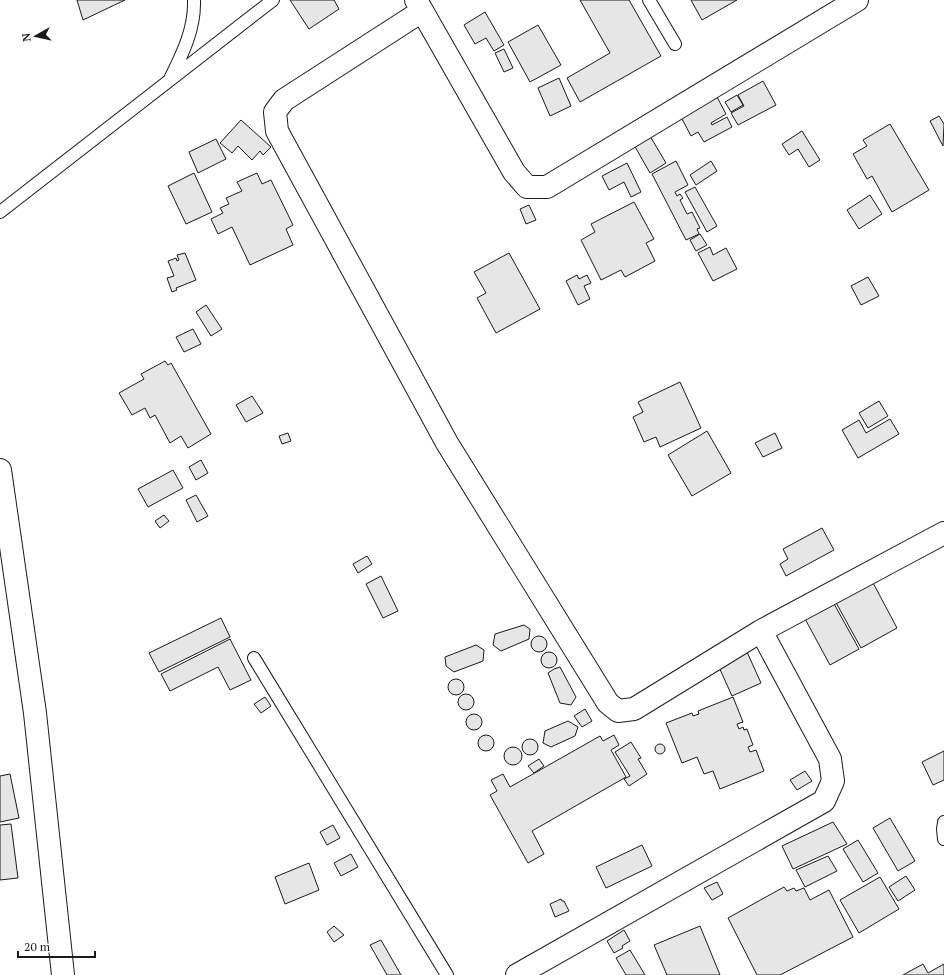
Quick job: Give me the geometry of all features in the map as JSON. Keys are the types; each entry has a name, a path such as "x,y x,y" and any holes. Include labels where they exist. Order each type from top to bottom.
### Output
{"street":[{"path":"857,0 547,187 527,187 514,172 419,5 284,100 275,112 277,131 447,443 608,703 618,711 634,708 761,631 944,533"},
{"path":"0,470 2,500 35,713 63,975"},
{"path":"517,975 824,801 833,781 830,760 761,631"}],"lane":[{"path":"170,80 190,35 194,0"},
{"path":"0,212 272,0"},
{"path":"649,0 675,44"},
{"path":"254,658 447,975"},
{"path":"944,822 944,839"}],"building":[{"path":"77,0 125,0 83,20"},
{"path":"290,0 334,0 339,9 309,29"},
{"path":"580,0 629,0 661,56 580,102 567,78 610,53"},
{"path":"691,0 737,0 702,20"},
{"path":"485,12 504,45 494,51 486,38 475,44 464,25"},
{"path":"538,25 561,65 530,82 508,42"},
{"path":"504,49 513,68 504,72 495,53"},
{"path":"559,78 571,106 550,116 538,88"},
{"path":"763,81 776,105 738,125 731,113 744,106 738,95"},
{"path":"737,95 743,105 731,112 725,102"},
{"path":"717,97 726,114 711,123 712,125 727,117 732,127 704,142 698,132 691,136 681,117"},
{"path":"939,116 944,124 943,146 930,121"},
{"path":"241,120 271,147 263,155 260,151 252,160 238,146 232,153 220,143"},
{"path":"890,124 929,190 892,212 872,176 867,179 853,154 867,146 863,140"},
{"path":"802,131 820,160 809,167 798,149 789,155 782,144"},
{"path":"650,136 666,163 650,173 634,145"},
{"path":"216,139 226,159 198,173 189,152"},
{"path":"676,161 688,185 675,192 677,196 680,194 683,198 680,200 687,214 692,212 700,228 697,229 699,234 686,240 652,174"},
{"path":"711,161 717,171 696,185 690,175"},
{"path":"627,163 641,192 631,197 624,182 609,190 602,176"},
{"path":"194,173 212,212 186,224 168,186"},
{"path":"257,173 262,184 271,180 293,225 286,229 293,245 250,265 232,227 218,234 211,219 223,213 220,208 229,204 226,198 242,191 237,182"},
{"path":"695,187 717,226 707,232 685,192"},
{"path":"870,195 882,214 859,229 847,210"},
{"path":"634,202 654,239 646,243 655,261 625,277 621,270 601,280 581,240 595,232 591,224"},
{"path":"529,205 536,220 526,224 520,209"},
{"path":"700,234 707,245 696,251 690,240"},
{"path":"710,247 713,255 726,248 737,269 713,281 698,253"},
{"path":"185,253 196,280 176,288 177,290 172,292 167,278 174,276 168,261 176,258 177,261 179,260 177,255"},
{"path":"509,253 540,309 496,333 477,298 486,293 474,272"},
{"path":"577,275 579,279 587,275 591,283 584,286 590,299 578,305 566,281"},
{"path":"868,277 879,296 861,305 851,286"},
{"path":"206,305 222,329 211,336 196,312"},
{"path":"193,329 201,344 184,352 176,337"},
{"path":"165,361 168,365 171,363 211,434 188,448 181,436 170,443 155,415 150,418 145,408 132,415 119,393 144,379 141,374"},
{"path":"680,382 701,428 660,447 656,437 644,442 633,417 643,412 638,402"},
{"path":"252,396 263,413 246,422 236,405"},
{"path":"879,401 888,416 868,428 859,413"},
{"path":"890,419 899,434 858,458 842,430 859,420 866,433"},
{"path":"707,431 731,473 692,496 668,455"},
{"path":"288,433 291,441 282,444 279,436"},
{"path":"775,433 782,448 763,457 755,443"},
{"path":"201,460 208,473 196,480 189,467"},
{"path":"173,470 183,488 148,507 138,489"},
{"path":"196,495 208,516 197,522 186,500"},
{"path":"164,515 169,521 160,528 155,521"},
{"path":"822,528 834,550 786,576 780,564 788,559 783,549"},
{"path":"367,556 372,564 358,573 353,564"},
{"path":"381,576 398,611 383,618 366,584"},
{"path":"871,579 897,628 861,648 834,599"},
{"path":"833,602 859,649 830,665 804,617"},
{"path":"221,618 230,637 159,672 149,653"},
{"path":"524,625 530,629 529,639 501,651 493,645 495,634"},
{"path":"539,636 545,638 547,644 545,650 539,652 533,650 531,644 533,638"},
{"path":"230,639 251,680 230,690 218,667 170,691 161,674"},
{"path":"476,645 484,650 483,661 454,672 446,666 445,657"},
{"path":"546,652 552,652 557,657 555,666 552,668 546,668 541,663 541,657"},
{"path":"747,652 761,683 732,696 718,665"},
{"path":"560,667 576,697 571,705 560,703 548,673"},
{"path":"456,679 463,684 464,687 459,694 456,695 449,690 448,687 453,680"},
{"path":"466,694 473,699 474,702 469,709 466,710 459,705 458,702 463,695"},
{"path":"265,697 271,706 261,713 254,704"},
{"path":"733,697 743,722 737,724 739,729 743,727 744,730 747,729 753,745 748,747 750,752 756,750 764,771 720,789 713,771 704,774 697,757 682,763 666,723 692,713 693,716 699,714 698,711"},
{"path":"585,709 592,721 582,727 574,716"},
{"path":"471,714 477,714 482,719 480,728 477,730 471,730 466,725 466,719"},
{"path":"568,721 578,727 575,736 551,747 543,743 545,731"},
{"path":"486,735 492,737 494,743 492,749 486,751 480,749 478,743 480,737"},
{"path":"614,735 619,745 611,750 626,777 532,831 544,854 528,863 490,795 497,791 491,780 503,774 510,787 600,736 603,741"},
{"path":"530,739 536,741 538,747 536,753 530,755 524,753 522,747 524,741"},
{"path":"631,742 641,758 638,759 647,774 629,786 624,779 630,776 615,752"},
{"path":"658,744 662,744 664,745 664,753 658,754 655,751 655,747"},
{"path":"513,747 519,750 522,756 519,762 513,765 507,762 504,756 507,750"},
{"path":"944,751 944,780 933,785 922,762"},
{"path":"539,759 544,766 534,773 528,766"},
{"path":"805,771 812,781 797,790 790,780"},
{"path":"10,774 19,818 0,822 0,776"},
{"path":"890,818 915,861 898,871 873,828"},
{"path":"833,822 847,844 793,869 782,846"},
{"path":"11,824 18,878 0,880 0,825"},
{"path":"333,825 340,838 327,845 320,832"},
{"path":"858,840 878,873 863,882 843,849"},
{"path":"642,845 652,866 606,888 596,867"},
{"path":"351,854 358,867 341,876 334,863"},
{"path":"828,856 837,871 805,887 796,870"},
{"path":"309,863 319,890 285,904 275,877"},
{"path":"906,876 915,890 898,901 889,887"},
{"path":"880,877 899,909 859,933 840,900"},
{"path":"717,882 723,894 712,900 704,888"},
{"path":"784,887 787,891 794,888 796,891 804,888 810,900 829,890 853,937 780,975 757,975 728,918"},
{"path":"561,899 564,901 569,911 555,917 550,904"},
{"path":"334,926 344,935 334,942 327,932"},
{"path":"700,926 720,975 667,975 654,945"},
{"path":"624,930 630,941 622,946 623,948 614,953 607,941"},
{"path":"381,940 401,975 387,975 370,945"},
{"path":"630,950 645,975 626,975 616,958"},
{"path":"923,964 928,973 944,964 944,975 903,975"}]}
